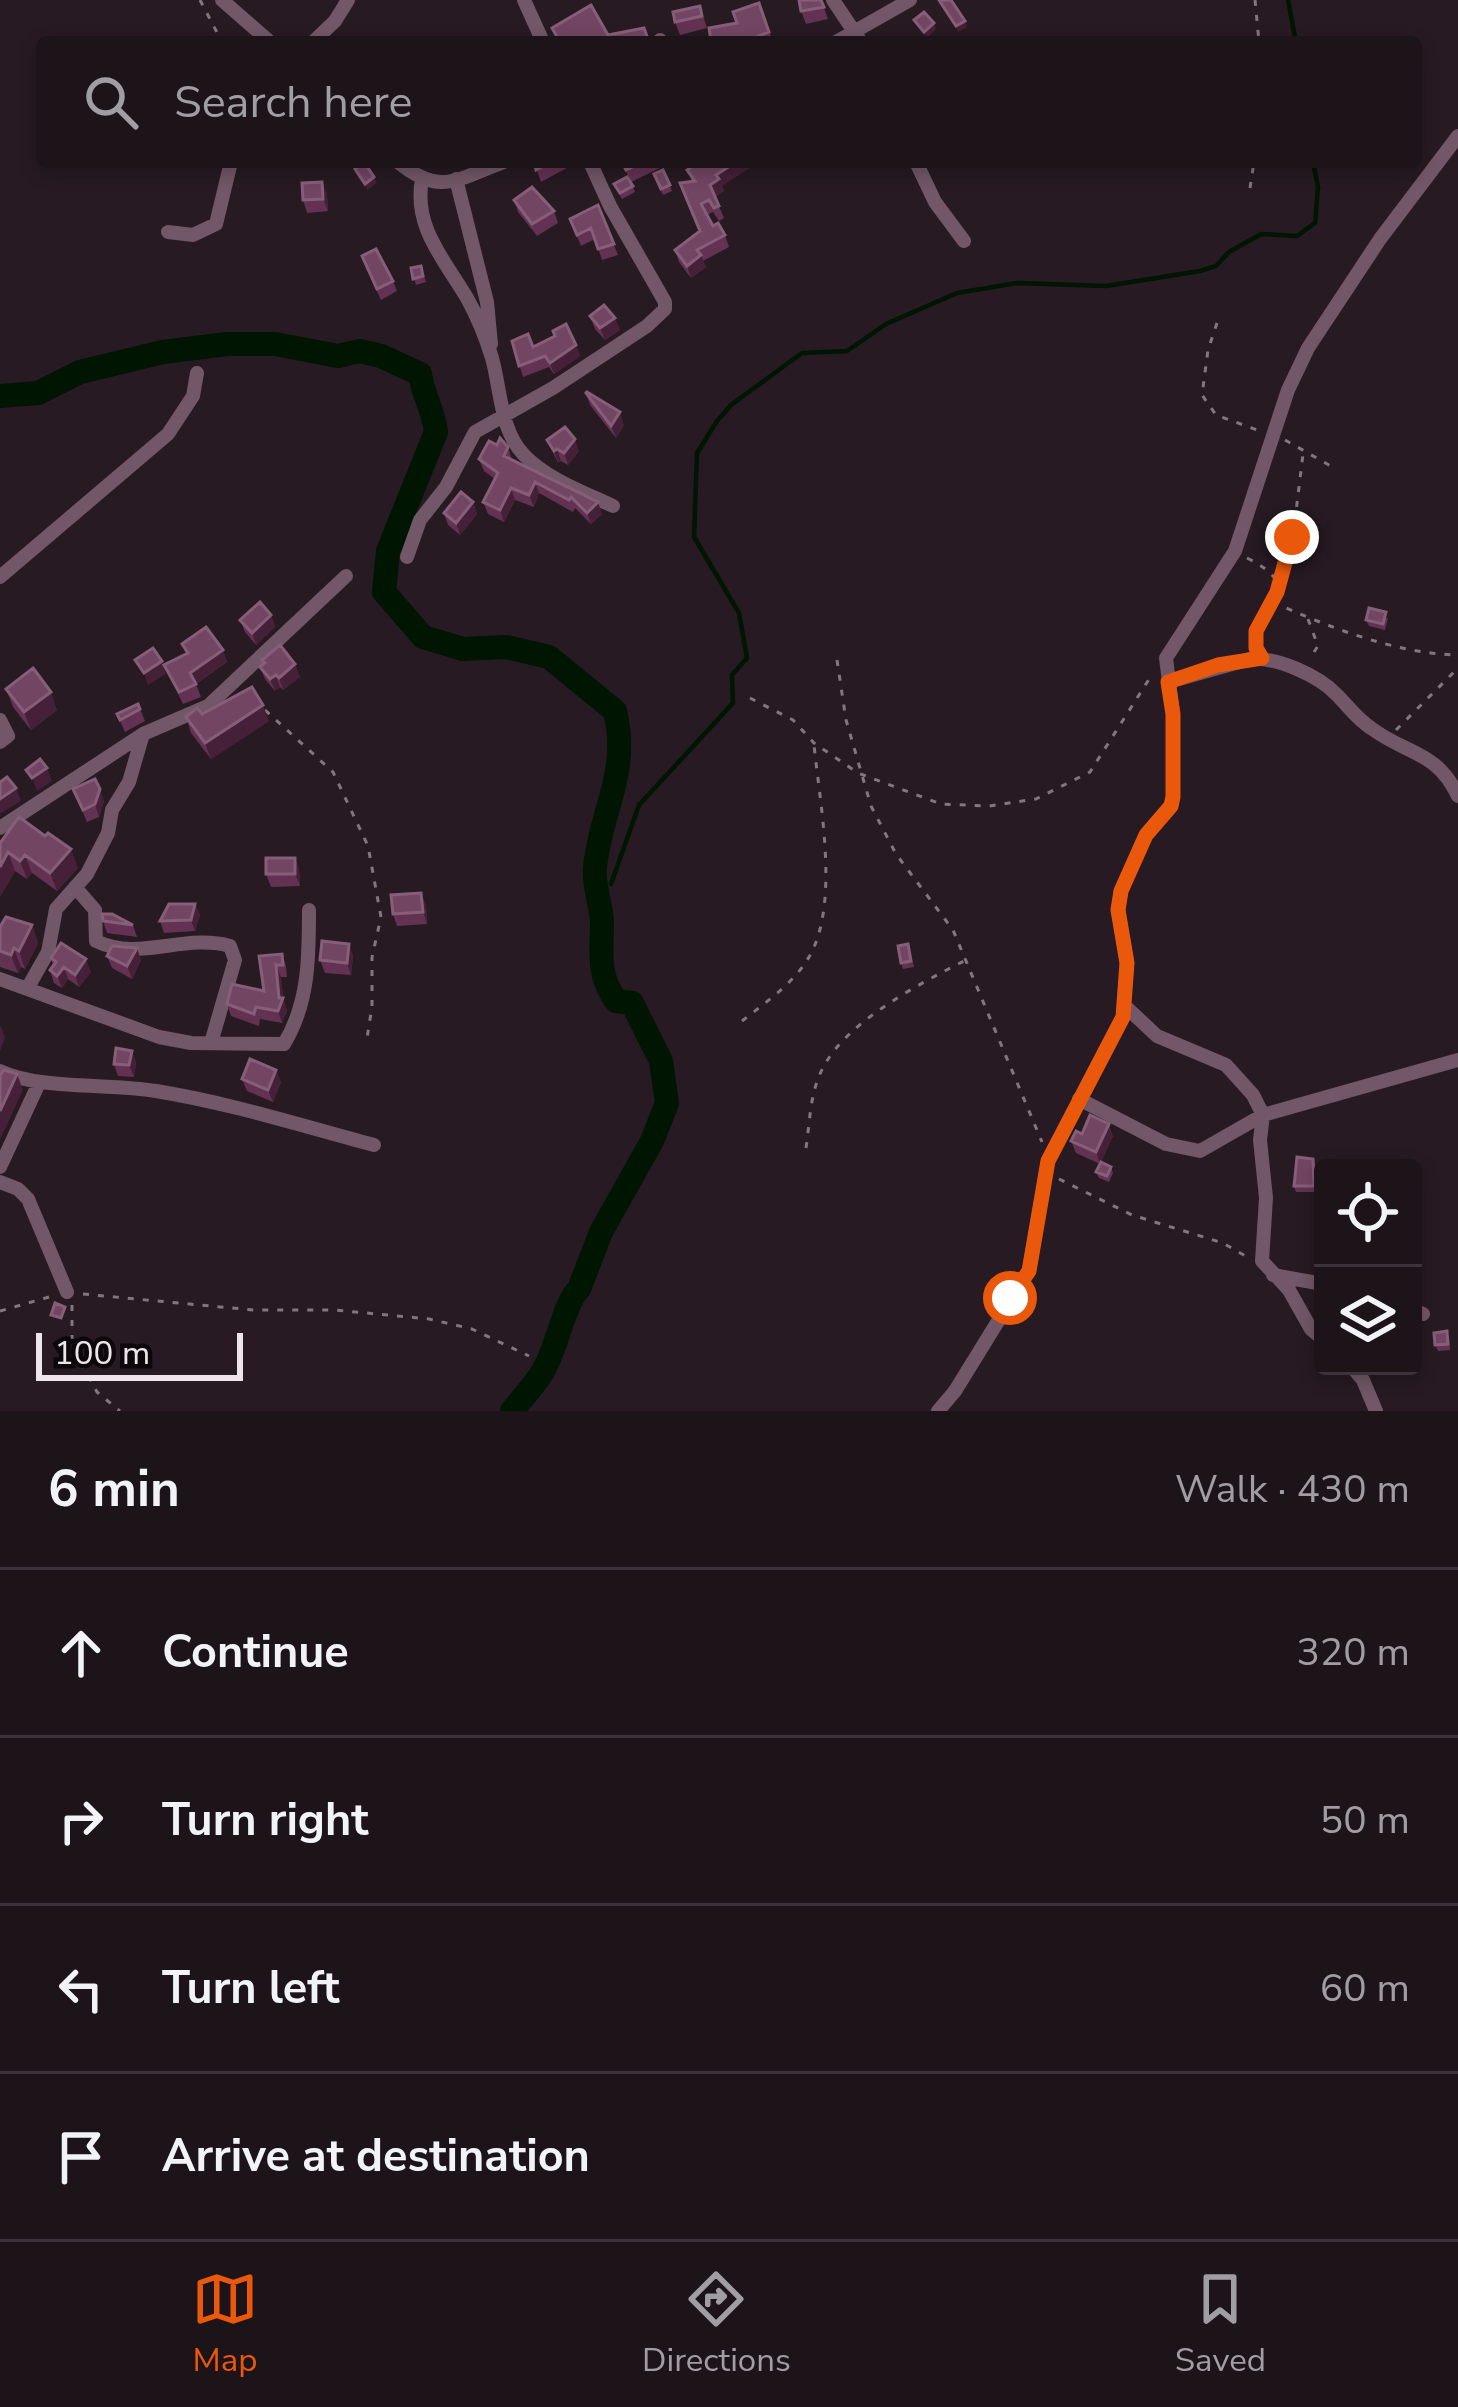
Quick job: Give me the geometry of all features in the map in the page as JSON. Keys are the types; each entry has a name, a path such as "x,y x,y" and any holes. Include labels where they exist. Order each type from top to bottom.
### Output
{"street":[{"path":"222,0 263,36"},
{"path":"320,36 348,0"},
{"path":"524,0 540,36"},
{"path":"832,0 858,36"},
{"path":"860,36 910,0"},
{"path":"938,1411 1029,1271 1048,1166 1125,1006 1127,963 1118,910 1121,891 1146,835 1173,797 1173,714 1166,658 1235,551 1288,390 1308,349 1380,238 1458,136"},
{"path":"168,232 194,235 216,224 230,168"},
{"path":"406,168 436,184 487,168"},
{"path":"407,557 420,520 446,487 467,442 485,424 646,326 666,307 593,168"},
{"path":"919,168 935,202 964,241"},
{"path":"422,179 418,203 424,225 473,309 515,444 536,465 613,506"},
{"path":"456,179 487,302 491,356"},
{"path":"0,577 168,434 193,396 197,373"},
{"path":"0,828 143,734 208,706 346,576"},
{"path":"1168,682 1218,665 1262,658 1292,669 1335,692 1364,724 1388,740 1429,758 1446,772 1458,796"},
{"path":"0,720 8,736 0,742"},
{"path":"27,989 48,952 52,916 108,833 112,810 129,782 143,734"},
{"path":"75,887 95,910 97,941 102,945 135,952 173,944 230,946 235,960 211,1043"},
{"path":"0,979 159,1037 284,1044 303,1001 309,910"},
{"path":"1125,1006 1157,1036 1226,1065 1253,1095 1263,1115 1260,1140 1266,1198 1261,1250 1269,1272 1289,1290 1314,1332"},
{"path":"1079,1099 1186,1151 1211,1146 1263,1115 1458,1060"},
{"path":"0,1071 39,1083 159,1091 374,1145"},
{"path":"0,1167 39,1083"},
{"path":"0,1182 28,1198 67,1292"},
{"path":"1269,1272 1314,1282"},
{"path":"1359,1375 1376,1411"}],"path":[{"path":"200,0 220,36"},
{"path":"1256,0 1259,36"},
{"path":"1250,188 1253,168"},
{"path":"1217,323 1204,368 1203,399 1211,412 1276,435 1336,469"},
{"path":"1262,658 1256,648 1256,631 1273,602 1292,537 1304,452"},
{"path":"1235,551 1270,569 1278,584"},
{"path":"1273,602 1307,617 1428,652 1458,655"},
{"path":"1292,669 1317,650 1307,617"},
{"path":"750,698 794,720 814,743 858,772 941,804 988,806 1036,799 1090,772 1140,689 1166,658"},
{"path":"837,660 858,772 896,854 953,930 1048,1166 1132,1215 1223,1243 1269,1272"},
{"path":"1388,740 1458,668"},
{"path":"262,708 334,772 371,858 381,917 372,957 367,1038"},
{"path":"742,1021 780,991 807,961 820,935 826,905 814,743"},
{"path":"806,1148 814,1092 824,1065 854,1028 966,961"},
{"path":"67,1292 75,1310 72,1345 97,1392 120,1411"},
{"path":"0,1311 67,1292 253,1310 335,1310 429,1319 472,1329 529,1356"}],"building":[{"path":"799,0 821,0 824,7 801,11"},
{"path":"939,0 951,0 965,21 956,26"},
{"path":"759,3 769,32 710,36 709,28 737,23 733,12"},
{"path":"591,5 608,35 644,28 647,36 557,36 552,28"},
{"path":"700,6 702,16 675,22 673,12"},
{"path":"924,12 934,23 924,32 914,20"},
{"path":"368,168 374,177 365,184 355,169"},
{"path":"727,168 710,185 719,206 714,208 709,200 701,204 713,226 718,223 725,235 697,250 701,255 687,266 675,250 700,231 680,183 695,181 687,170"},
{"path":"663,170 670,185 661,189 654,174"},
{"path":"627,177 633,186 620,193 614,184"},
{"path":"322,182 323,199 303,200 302,183"},
{"path":"532,187 554,211 532,224 514,200"},
{"path":"598,205 614,244 598,249 591,228 577,235 570,219"},
{"path":"376,249 393,281 377,289 362,256"},
{"path":"421,266 423,276 413,279 411,268"},
{"path":"604,305 615,318 600,328 590,316"},
{"path":"566,324 576,345 550,363 545,356 519,366 512,341 528,334 533,347"},
{"path":"586,393 620,412 611,426"},
{"path":"565,427 575,439 564,453 554,451 547,440"},
{"path":"500,438 508,447 504,456 598,502 587,513 571,497 535,482 529,495 511,488 500,510 483,502 498,473 479,459 489,441 497,445"},
{"path":"461,492 473,502 456,523 444,513"},
{"path":"260,602 271,615 252,633 240,620"},
{"path":"1369,608 1386,612 1383,624 1366,620"},
{"path":"206,627 223,650 190,673 196,684 179,692 164,665 188,653 182,644"},
{"path":"280,645 295,664 279,678 270,679 260,667 265,663 262,660"},
{"path":"153,648 162,661 144,673 135,660"},
{"path":"33,668 51,692 24,712 6,689"},
{"path":"252,687 263,705 205,743 186,717 197,708 202,714"},
{"path":"138,704 140,709 120,720 117,714"},
{"path":"40,759 47,768 32,778 26,770"},
{"path":"7,777 16,788 0,799 0,782"},
{"path":"95,779 100,789 95,804 83,810 73,789"},
{"path":"19,817 71,849 50,873 25,855 20,861 8,852 0,867 0,843"},
{"path":"266,858 295,858 295,874 266,874"},
{"path":"421,893 423,912 393,914 391,895"},
{"path":"169,904 195,904 191,920 160,921"},
{"path":"102,914 112,914 133,925 103,921"},
{"path":"6,917 32,925 19,951 14,948 11,955 0,951 0,927"},
{"path":"322,941 349,944 347,963 320,960"},
{"path":"61,943 86,959 75,975 64,967 57,976 50,970 56,962 51,958"},
{"path":"908,944 911,961 901,963 898,946"},
{"path":"112,946 137,948 127,966 107,956"},
{"path":"282,954 283,965 276,965 279,998 283,998 278,1011 256,1007 254,1014 227,1004 232,984 264,991 259,956"},
{"path":"116,1048 132,1051 129,1065 114,1064"},
{"path":"250,1059 276,1070 268,1090 242,1079"},
{"path":"4,1070 17,1074 0,1111 0,1075"},
{"path":"1090,1115 1109,1124 1096,1152 1071,1141 1076,1131 1082,1134"},
{"path":"1297,1157 1313,1159 1314,1186 1294,1186"},
{"path":"1101,1162 1111,1167 1107,1176 1096,1172"},
{"path":"55,1303 65,1307 61,1318 51,1315"},
{"path":"1447,1331 1448,1344 1435,1345 1434,1333"}],"waterway":[{"path":"1288,0 1295,36"},
{"path":"611,884 639,805 733,703 732,675 747,658 739,613 694,537 697,453 731,405 802,353 847,351 886,324 957,293 1017,283 1106,286 1200,271 1216,266 1229,252 1261,234 1297,236 1315,223 1314,168"},
{"path":"0,396 38,393 80,372 163,352 227,344 275,344 338,356 360,351 420,374 436,432 388,551 384,592 423,637 463,649 506,647 549,657 615,711 617,772 595,867 602,963 616,1001 632,1003 661,1061 667,1103 652,1141 601,1232 548,1362 512,1411"}],"route":[{"path":"1010,1298 1029,1271 1037,1243 1048,1161 1123,1017 1127,963 1118,910 1121,891 1146,835 1173,797 1173,714 1168,682 1218,665 1262,658 1256,648 1256,631 1277,592 1292,537"}]}
